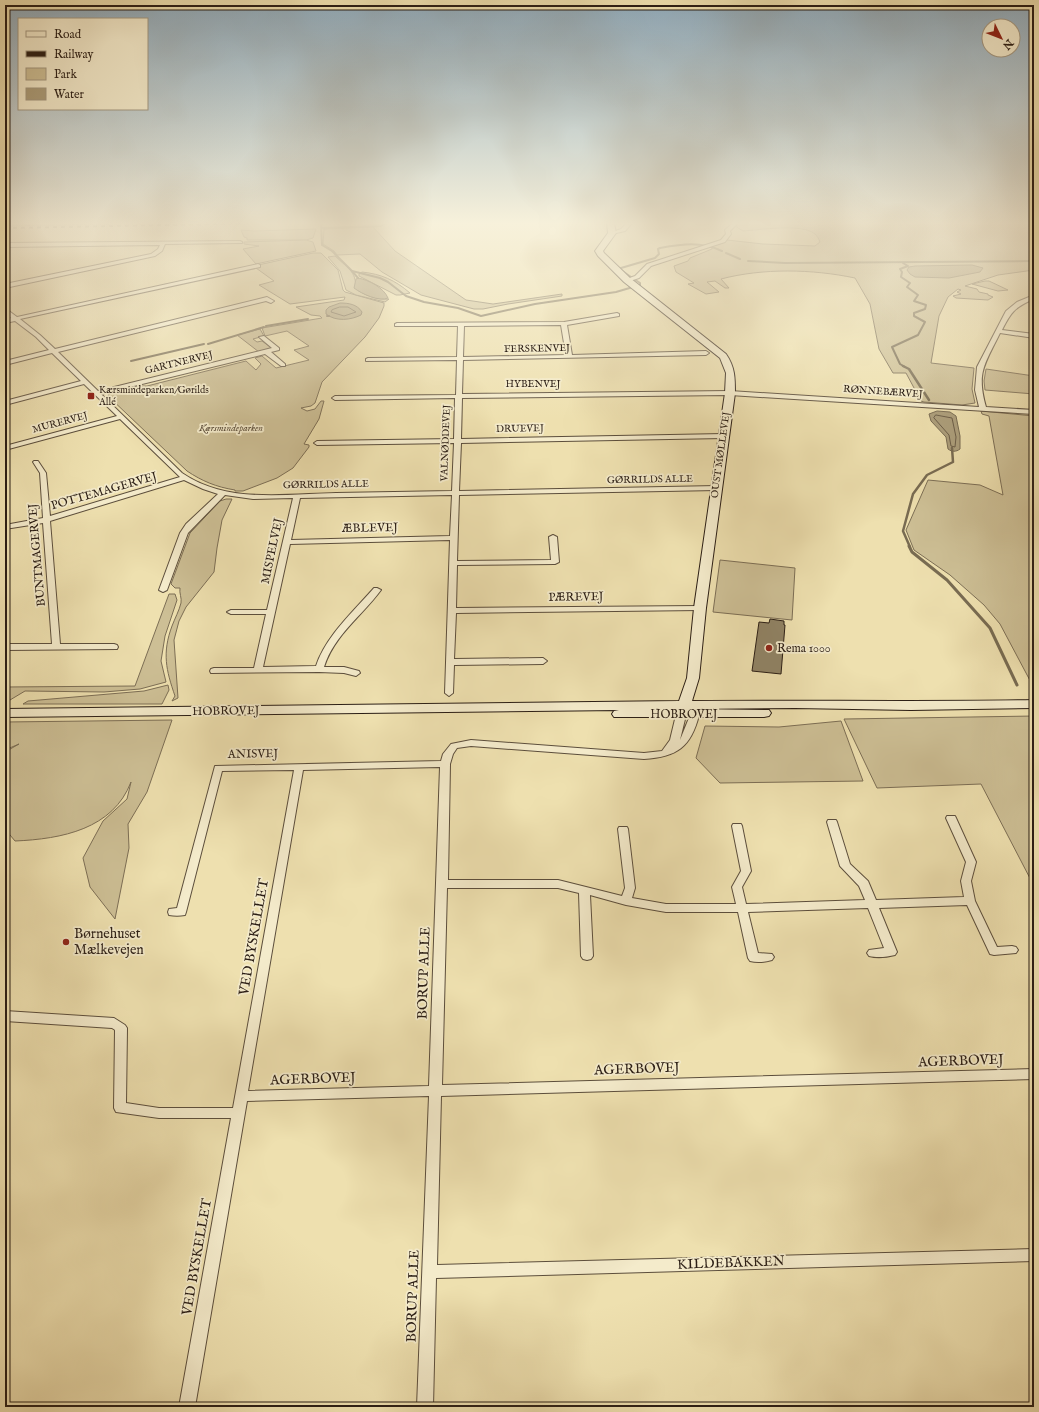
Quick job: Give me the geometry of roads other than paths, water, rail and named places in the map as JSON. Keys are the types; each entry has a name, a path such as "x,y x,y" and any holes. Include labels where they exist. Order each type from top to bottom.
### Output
{"street":[{"path":"5,322 153,289"},
{"name":"OUST MØLLEVEJ","path":"638,289 724,356 728,362 731,372 730,393 700,608 694,678 689,710"},
{"path":"983,409 978,390 980,367 1008,312 1019,303 1034,297"},
{"path":"5,363 267,299 271,301"},
{"name":"GØRRILDS ALLE","path":"5,310 38,336 120,417 185,478 197,485 223,493 253,496 297,496 717,488"},
{"path":"397,325 564,324 617,315"},
{"path":"564,324 569,357"},
{"name":"VALNØDDEVEJ","path":"450,693 451,611 461,325"},
{"path":"998,331 1034,336"},
{"path":"262,337 277,349 267,352"},
{"path":"267,352 283,365"},
{"name":"GARTNERVEJ","path":"97,393 267,352"},
{"name":"FERSKENVEJ","path":"368,360 706,353"},
{"path":"5,403 85,382"},
{"name":"HYBENVEJ","path":"335,398 458,395 730,393"},
{"name":"RØNNEBÆRVEJ","path":"730,393 1034,412"},
{"name":"MURERVEJ","path":"5,448 120,417"},
{"name":"DRUEVEJ","path":"317,443 724,436"},
{"name":"BUNTMAGERVEJ","path":"36,462 43,473 45,520 56,647"},
{"name":"POTTEMAGERVEJ","path":"5,527 45,520 185,478"},
{"path":"163,590 184,533 189,526 223,493"},
{"name":"MISPELVEJ","path":"258,670 297,496"},
{"path":"453,563 555,562 553,537"},
{"name":"ÆBLEVEJ","path":"287,542 454,538"},
{"path":"319,669 324,654 337,635 377,590"},
{"name":"PÆREVEJ","path":"451,611 700,608"},
{"path":"231,612 271,612"},
{"path":"5,647 114,647"},
{"path":"450,662 543,661"},
{"path":"214,671 319,669 344,670 356,673"},
{"name":"HOBROVEJ","path":"5,714 448,709 530,713 689,710 840,710 919,705 1034,704"},
{"path":"657,755 665,752 676,741 689,710"},
{"name":"BORUP ALLE","path":"425,1407 445,764 448,754 453,746 464,743 495,744 644,756 657,755 675,750 681,746 691,727 689,710"},
{"name":"ANISVEJ","path":"173,912 181,912 218,768 445,764"},
{"name":"VED BYSKELLET","path":"186,1407 299,766"},
{"path":"951,818 971,862 966,881 970,901 994,951 1012,950"},
{"path":"832,822 845,866 864,884 891,952 873,953"},
{"path":"737,826 746,871 737,887 741,908 754,958 768,957"},
{"path":"624,829 630,888 626,901"},
{"path":"442,884 558,884 626,901 666,908 741,908 970,901"},
{"path":"584,890 587,956"},
{"path":"5,1016 114,1023 121,1028 120,1108 159,1114 238,1113"},
{"name":"AGERBOVEJ","path":"241,1096 1034,1074"},
{"name":"KILDEBAKKEN","path":"429,1272 1034,1255"}],"water":[{"path":"355,289 381,289 388,298 375,298"},
{"path":"340,303 355,306 362,312 361,315 353,318 339,319 330,317 326,314 326,310 329,307"},
{"path":"937,411 950,412 956,416 960,436 960,449 952,451 948,449 946,437 931,421 929,414"}],"waterway":[{"path":"397,289 406,296 424,302 458,308 481,316 535,304 616,292 627,289"},
{"path":"905,367 900,364 892,347 918,335 925,322 914,316 914,313 925,309 926,305 914,301 918,295 910,289"},
{"path":"266,326 308,319"},
{"path":"208,344 264,327"},
{"path":"131,361 204,344"},
{"path":"905,367 909,369 929,400"},
{"path":"910,547 903,531 913,494 927,475 953,462 952,448"},
{"path":"909,546 912,552 947,580 990,628 1017,685"}],"place":[{"name":"Kærsmindeparken/Gørilds Allé","path":"91,396"},
{"name":"Rema 1000","path":"769,648"},
{"name":"Børnehuset Mælkevejen","path":"66,942"}],"park label":[{"name":"Kærsmindeparken","path":"231,428"}]}
